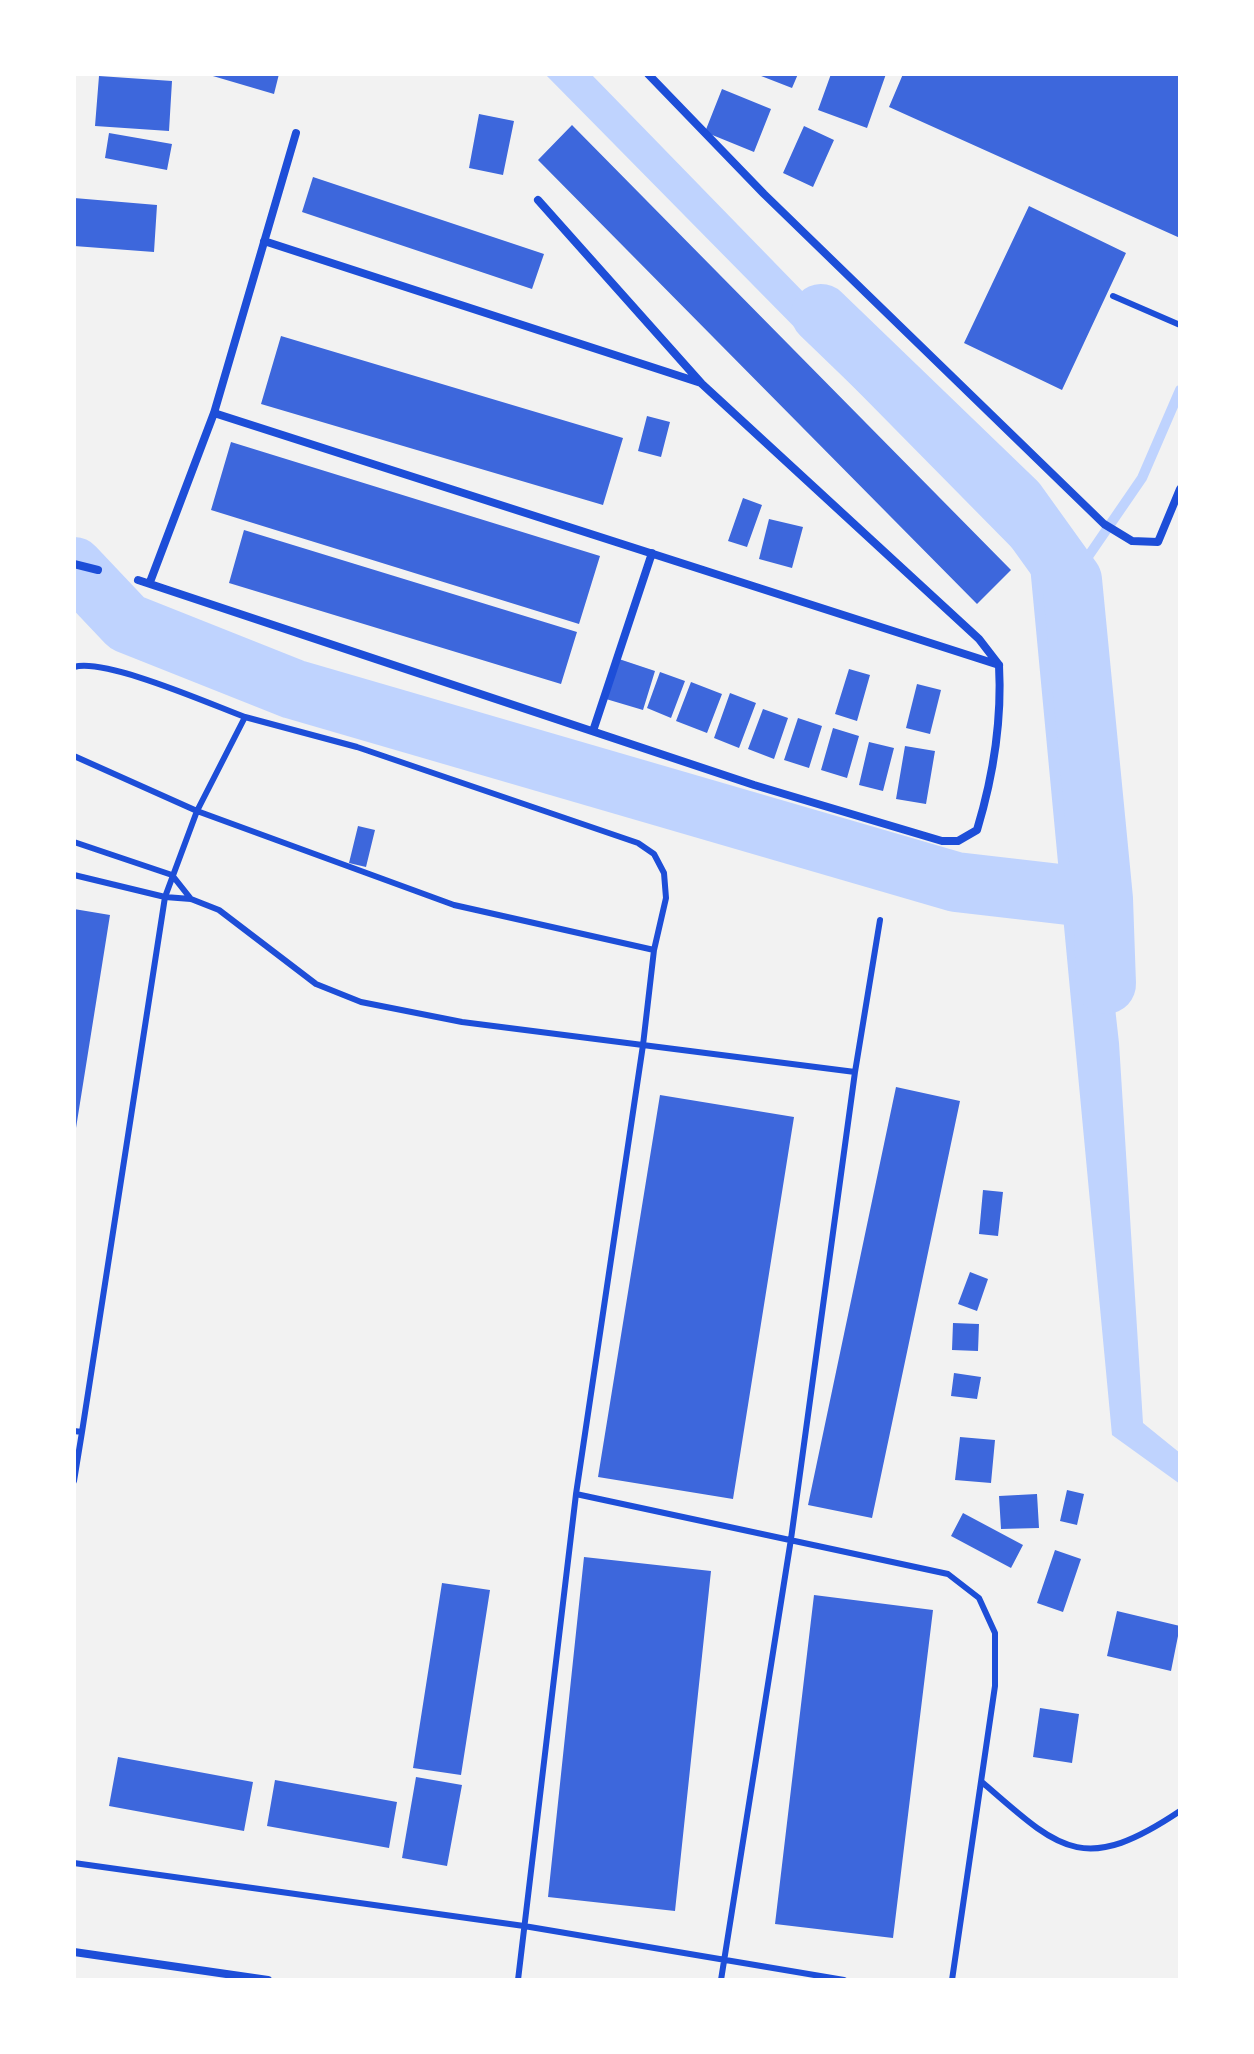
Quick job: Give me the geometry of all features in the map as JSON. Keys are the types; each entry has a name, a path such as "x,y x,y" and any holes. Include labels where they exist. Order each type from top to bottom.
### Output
{"street":[{"path":"648,74 764,194 1104,524 1132,541 1158,542 1180,489"},
{"path":"150,582 214,413 296,133"},
{"path":"138,580 897,828 942,841 958,841 977,830 986,801 1001,701 999,665 979,639 702,384 538,200"},
{"path":"264,241 702,384"},
{"path":"214,413 999,665"},
{"path":"593,731 652,553"},
{"path":"74,564 98,570"},
{"path":"74,1952 268,1980"}],"lane":[{"path":"1113,296 1180,325"},
{"path":"74,667 85,664 112,670 245,717 357,747 638,843 654,854 664,873 666,898 654,950 643,1045 576,1494 518,1980"},
{"path":"74,1481 78,1432 165,897 197,811 245,717"},
{"path":"74,756 197,811 454,905 654,950"},
{"path":"74,842 172,875 191,899"},
{"path":"74,875 165,897 191,899 219,910 316,984 361,1002 462,1022 855,1072"},
{"path":"721,1980 791,1539 855,1072 880,920"},
{"path":"576,1494 948,1574 979,1598 995,1633 995,1686 952,1980"},
{"path":"982,1782 1040,1833 1071,1849 1105,1847 1147,1833 1180,1811"},
{"path":"74,1863 524,1926 844,1980"}],"water":[{"path":"545,74 591,74 1065,561 1119,1043 1143,1423 1180,1453 1180,1484 1112,1435 1030,566"}],"building":[{"path":"206,74 279,74 274,94"},
{"path":"756,74 798,74 792,88"},
{"path":"831,74 886,74 867,128 818,110"},
{"path":"903,74 1180,74 1180,238 889,107"},
{"path":"99,76 172,81 169,131 95,126"},
{"path":"722,89 771,109 754,152 705,132"},
{"path":"479,114 514,121 503,175 469,168"},
{"path":"572,125 1011,570 977,604 538,160"},
{"path":"804,126 834,140 813,187 783,173"},
{"path":"109,133 172,144 167,170 105,158"},
{"path":"313,177 544,254 532,289 302,212"},
{"path":"74,198 157,205 154,252 74,246"},
{"path":"1029,206 1126,253 1062,390 964,343"},
{"path":"281,336 623,438 603,505 261,404"},
{"path":"647,416 670,422 661,457 638,451"},
{"path":"231,442 600,556 579,624 211,510"},
{"path":"743,498 762,505 747,547 728,541"},
{"path":"769,519 803,527 792,568 759,559"},
{"path":"244,530 577,632 561,684 229,583"},
{"path":"619,659 655,671 643,710 606,699"},
{"path":"849,669 870,675 857,721 835,714"},
{"path":"660,672 685,681 671,718 647,708"},
{"path":"691,682 722,694 707,733 676,721"},
{"path":"917,684 941,690 930,734 906,728"},
{"path":"730,693 756,703 739,748 714,738"},
{"path":"763,709 788,718 774,759 748,749"},
{"path":"798,718 822,726 809,768 784,760"},
{"path":"833,728 859,736 847,778 821,770"},
{"path":"869,742 894,748 883,791 859,785"},
{"path":"905,746 935,751 926,804 896,799"},
{"path":"358,826 375,830 366,867 349,863"},
{"path":"74,909 110,915 76,1128 74,1128"},
{"path":"896,1087 960,1101 872,1518 808,1505"},
{"path":"660,1095 794,1117 733,1499 598,1477"},
{"path":"983,1190 1003,1192 998,1236 979,1234"},
{"path":"970,1272 988,1279 977,1311 958,1304"},
{"path":"953,1323 979,1324 978,1351 952,1350"},
{"path":"954,1373 981,1377 977,1399 951,1396"},
{"path":"960,1437 995,1440 991,1483 955,1480"},
{"path":"1067,1490 1084,1494 1077,1525 1060,1521"},
{"path":"1037,1494 1039,1528 1001,1529 999,1496"},
{"path":"963,1513 1023,1545 1011,1568 951,1536"},
{"path":"1055,1550 1081,1559 1063,1612 1037,1603"},
{"path":"584,1557 711,1571 675,1911 548,1897"},
{"path":"442,1583 490,1590 461,1775 413,1768"},
{"path":"814,1595 933,1610 893,1938 775,1924"},
{"path":"1117,1611 1180,1626 1171,1671 1107,1656"},
{"path":"1040,1708 1079,1714 1072,1763 1033,1757"},
{"path":"118,1757 253,1782 244,1831 109,1806"},
{"path":"416,1777 462,1785 447,1866 402,1858"},
{"path":"275,1780 397,1802 389,1848 267,1826"}],"waterway":[{"path":"821,314 1016,502 1072,580 1103,899 1106,984"},
{"path":"1072,580 1142,478 1180,390"},
{"path":"74,567 127,623 293,689 956,882 1103,899"}]}
